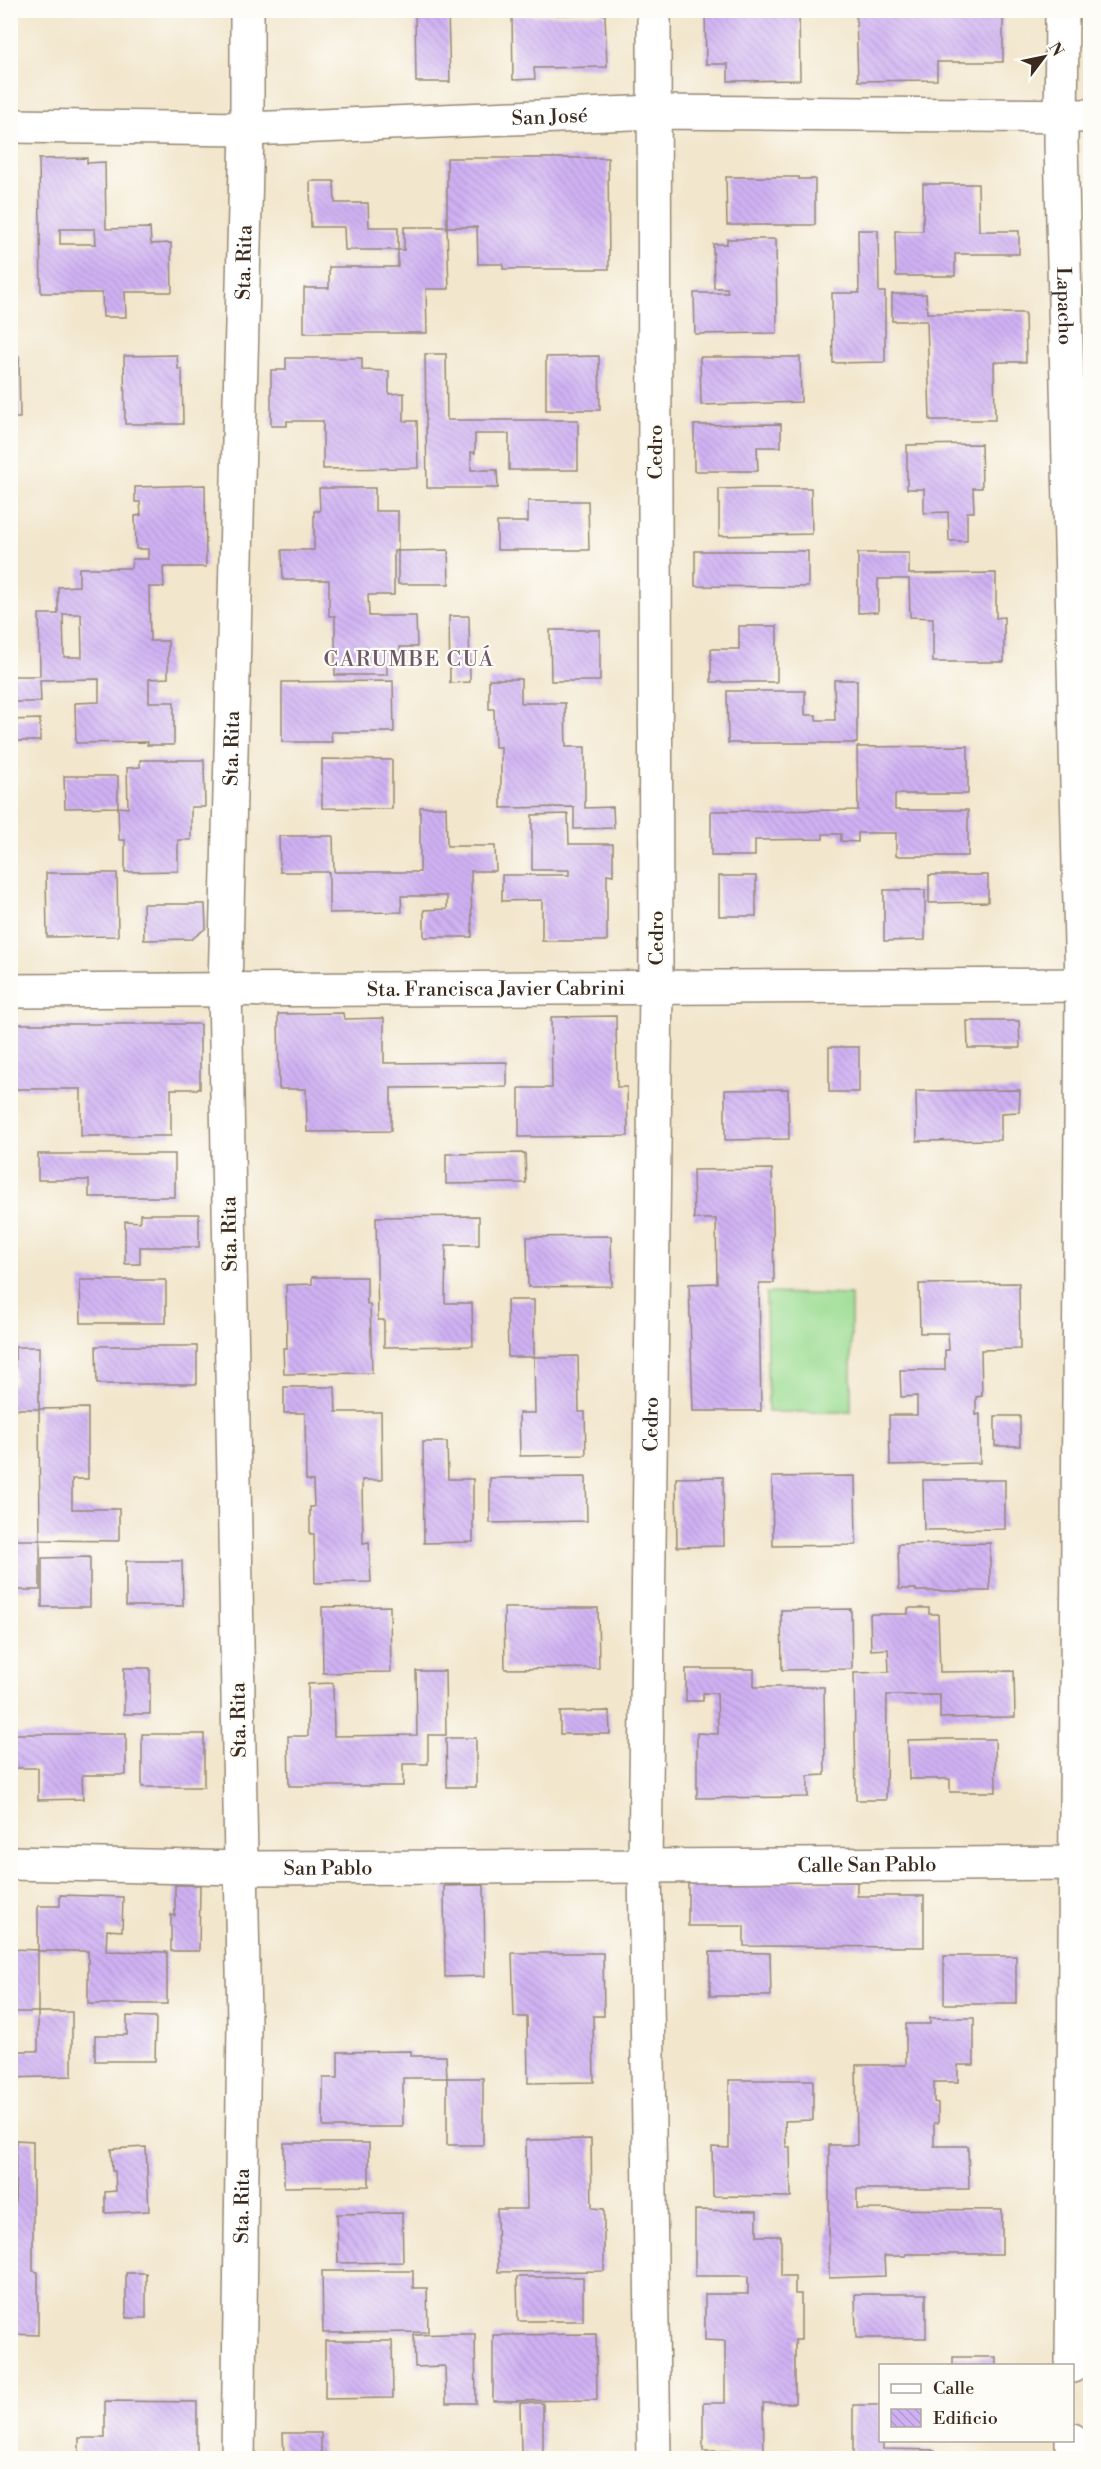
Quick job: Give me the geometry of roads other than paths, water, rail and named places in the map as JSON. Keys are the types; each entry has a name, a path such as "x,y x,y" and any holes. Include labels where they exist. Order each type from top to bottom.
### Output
{"street":[{"name":"Sta. Rita","path":"238,2458 244,2023 225,988 247,129 247,10"},
{"name":"Cedro","path":"654,10 656,987 645,1866 654,2458"},
{"name":"Lapacho","path":"1062,10 1076,116 1086,985 1083,1863 1072,2364"},
{"name":"San José","path":"10,126 247,129 655,112 1076,116"},
{"name":"Sta. Francisca Javier Cabrini","path":"10,991 225,988 1086,985"},
{"name":"San Pablo","path":"10,1863 241,1868 645,1866"},
{"name":"Calle San Pablo","path":"645,1866 1083,1863"},
{"path":"1072,2442 1072,2458"}],"district":[{"name":"CARUMBE CUÁ","path":"409,659"}]}
